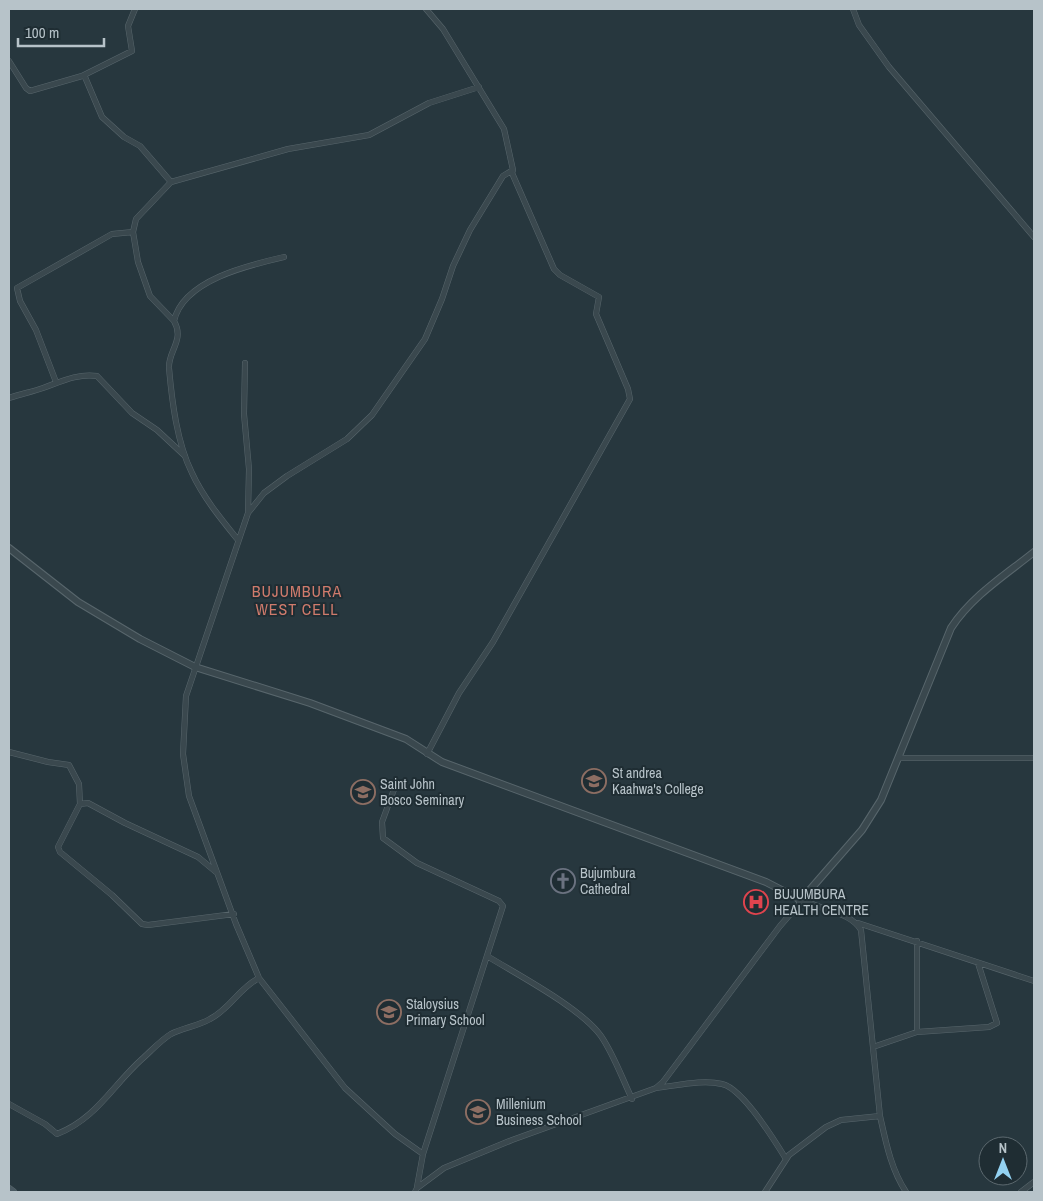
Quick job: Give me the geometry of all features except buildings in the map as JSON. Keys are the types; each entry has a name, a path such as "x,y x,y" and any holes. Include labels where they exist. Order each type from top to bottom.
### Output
{"main road":[{"path":"9,1189 13,1192"}],"street":[{"path":"9,61 26,88 30,91 82,76 132,51 128,26 135,9"},
{"path":"426,9 443,29 479,87 487,104 504,128 513,170 512,173 554,269 599,297 596,314 628,389 630,399 502,626 459,693 427,754"},
{"path":"853,9 859,25 888,67 1034,237"},
{"path":"82,76 85,77 102,117 124,137 140,146 171,182"},
{"path":"238,540 199,486 185,456 169,367 177,341 178,327 174,320 150,296 138,262 133,232 136,219 171,182 288,148 369,135 429,103 479,87"},
{"path":"423,1154 388,1128 345,1088 259,978 196,820 185,776 183,754 186,696 248,513 264,493 287,476 347,439 372,415 425,339 442,299 453,266 470,230 503,176 513,170"},
{"path":"56,382 36,330 20,301 16,288 112,234 133,232"},
{"path":"174,320 177,308 187,297 215,280 242,267 284,257"},
{"path":"245,363 244,414 249,469 248,513"},
{"path":"9,398 44,388 56,382 89,374 97,376 132,413 157,430 185,456"},
{"path":"9,548 94,613 195,667 310,703 406,738 415,742 427,754 442,762 766,882 798,900 851,918 861,930 880,1116 893,1170 906,1192"},
{"path":"416,1190 444,1168 569,1118 632,1099 656,1088 663,1082 780,926 798,900 800,892 808,892 862,830 881,800 951,628 958,617 984,590 1034,552"},
{"path":"9,752 48,762 70,765 79,784 80,804 58,843 60,852 112,895 137,920 148,925 234,914"},
{"path":"899,758 1034,758"},
{"path":"396,784 382,822 383,838 417,863 502,903 502,909 423,1154 416,1190"},
{"path":"80,804 88,803 125,823 198,857 216,872"},
{"path":"808,892 810,896 808,902"},
{"path":"857,923 917,941 1034,981"},
{"path":"917,941 917,1032"},
{"path":"487,956 578,1013 592,1025 607,1046 632,1099"},
{"path":"873,1047 917,1032 989,1027 997,1023 978,963"},
{"path":"9,1104 57,1134 76,1127 105,1099 120,1079 170,1035 210,1020 226,1008 238,993 259,978"},
{"path":"656,1088 712,1082 727,1085 740,1096 775,1140 786,1160"},
{"path":"765,1192 794,1151 836,1122 880,1116"},
{"path":"1021,1192 1034,1182"}],"place":[{"name":"St andrea Kaahwa's College","path":"594,781"},
{"name":"Saint John Bosco Seminary","path":"363,792"},
{"name":"Bujumbura Cathedral","path":"563,881"},
{"name":"BUJUMBURA HEALTH CENTRE","path":"756,902"},
{"name":"Staloysius Primary School","path":"389,1012"},
{"name":"Millenium Business School","path":"478,1112"}],"district":[{"name":"BUJUMBURA WEST CELL","path":"297,600"}]}
